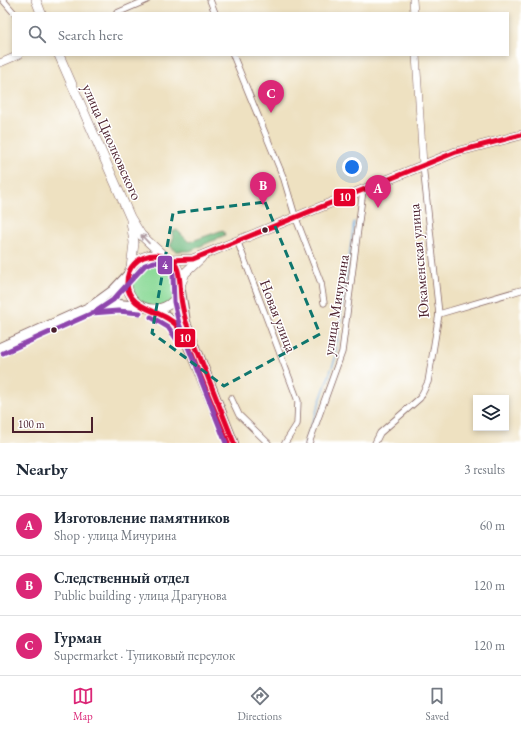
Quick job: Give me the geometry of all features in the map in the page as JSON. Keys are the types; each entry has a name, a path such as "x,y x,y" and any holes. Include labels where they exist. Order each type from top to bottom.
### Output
{"main road":[{"path":"36,0 41,12"},
{"name":"улица Циолковского","path":"59,56 130,217 141,235 167,258"},
{"path":"0,347 91,306 113,290 135,263 147,256 193,258 456,152 521,135"},
{"name":"улица Циолковского","path":"130,217 134,243 130,270"},
{"path":"209,252 191,266 185,273 181,290 186,322 234,443"},
{"path":"167,258 179,270 182,281"},
{"path":"130,270 128,290 133,300 141,306"},
{"path":"154,310 167,307 173,303 181,290"},
{"path":"91,306 118,304 141,306 167,316 182,332 228,443"}],"street":[{"path":"3,0 13,12"},
{"path":"119,12 147,0"},
{"path":"210,0 215,12"},
{"path":"413,0 414,12"},
{"path":"0,63 17,56"},
{"path":"233,56 281,172 295,216 321,283 324,303"},
{"name":"Юкаменская улица","path":"375,443 380,434 420,398 428,382 438,314 423,165 416,56"},
{"name":"улица Мичурина","path":"309,443 342,352 363,190"},
{"name":"Новая улица","path":"237,240 298,401 297,424 285,443"},
{"path":"438,314 521,290"},
{"path":"231,398 239,415 268,443"}],"highlighted area":[{"path":"265,202 320,334 224,386 152,333 173,213"}],"green space":[{"path":"177,230 189,242 223,230 225,235 190,251 176,251 170,246 173,239 172,232"},
{"path":"155,259 164,261 172,266 177,274 179,283 177,292 172,300 164,305 155,307 146,305 138,300 133,292 131,283 133,274 138,266 146,261"}],"waterway":[{"path":"305,443 335,359 354,222"}],"transit line":[{"name":"10","path":"170,260 193,259 456,152 521,135"},
{"name":"10","path":"228,443 181,331 171,320 147,309 133,299 129,292 127,278 132,266 147,256 156,255 165,257 171,260 178,270 181,301 186,322 234,443"},
{"name":"4","path":"3,353 95,312 113,300 145,265 154,262 162,263 169,268 173,274 174,302 179,324 226,443"},
{"name":"4","path":"92,313 118,311 140,313"},
{"name":"4","path":"151,317 168,327 180,344"}],"place":[{"name":"Гурман","path":"271,113"},
{"name":"Следственный отдел","path":"263,205"},
{"name":"Изготовление памятников","path":"378,208"}]}
